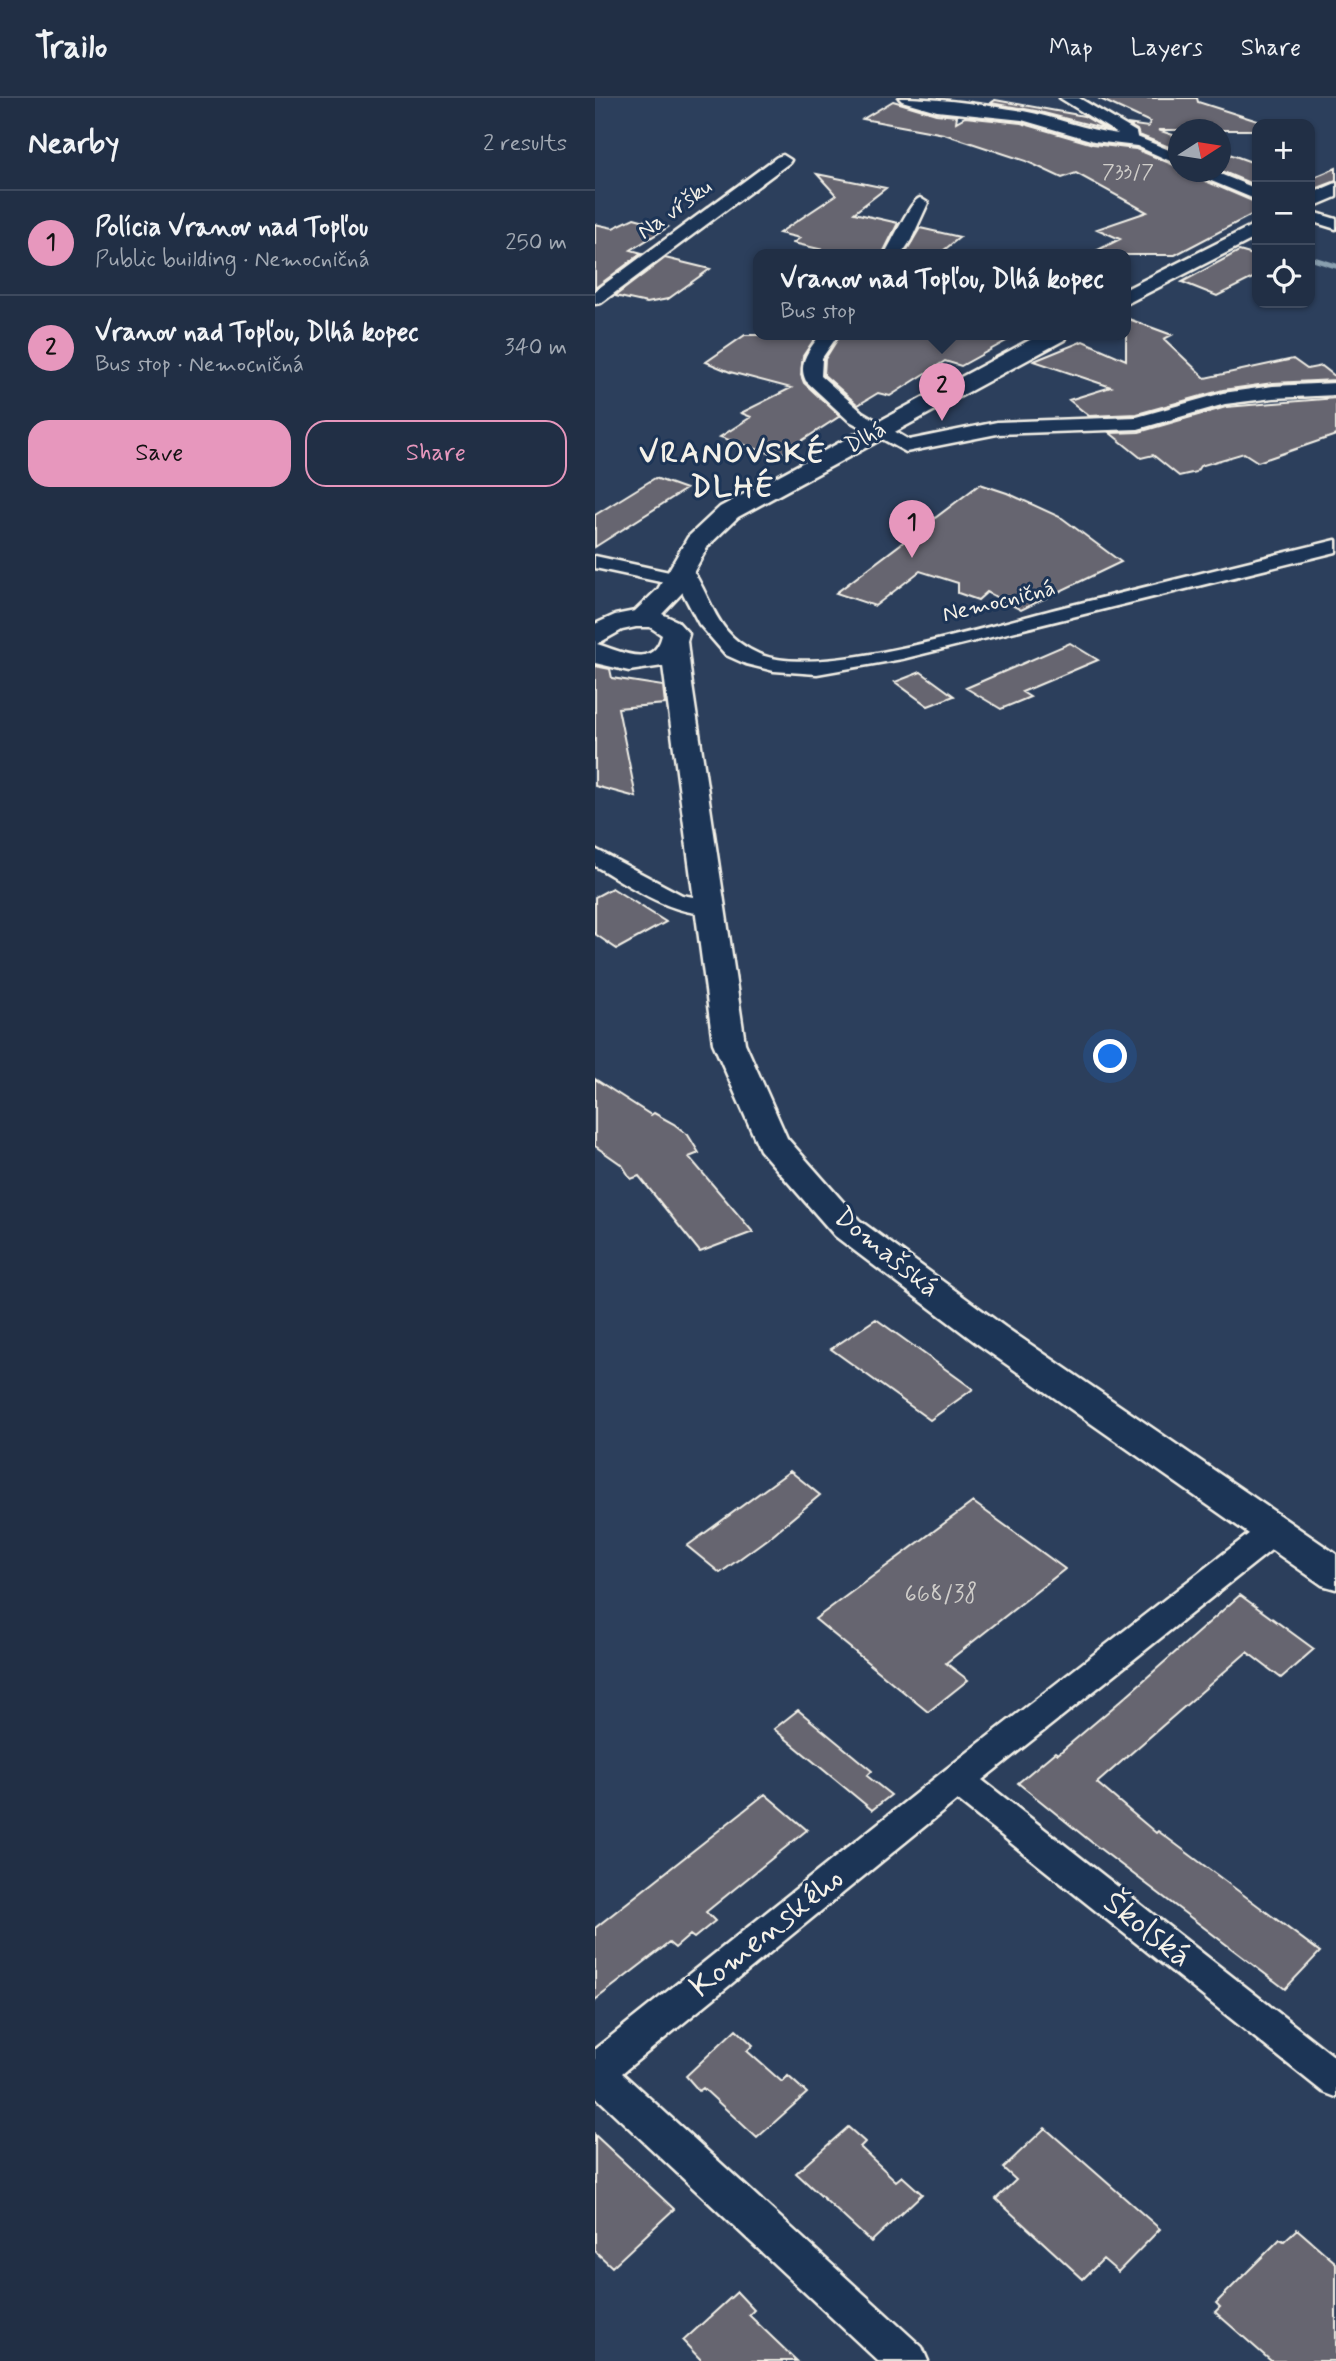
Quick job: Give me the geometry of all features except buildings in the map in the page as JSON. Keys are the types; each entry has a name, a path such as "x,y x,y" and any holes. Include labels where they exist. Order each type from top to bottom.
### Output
{"street":[{"path":"907,98 937,106 1023,116 1094,136 1141,142"},
{"path":"1068,98 1168,155"},
{"name":"Na vŕšku","path":"595,299 783,160"},
{"path":"1226,182 1252,193"},
{"path":"1315,200 1336,189"},
{"path":"896,249 920,203"},
{"path":"1315,218 1336,224"},
{"path":"1131,295 1252,232"},
{"path":"826,340 813,358 812,377 855,415 906,446 997,428 1137,423 1223,399 1273,392 1336,389"},
{"name":"Dlhá","path":"642,618 676,581 697,542 729,512 1047,340"},
{"name":"Nemocničná","path":"676,581 697,600 713,628 733,649 770,663 814,667 860,662 902,653 1336,546"},
{"path":"595,562 676,581"},
{"name":"Domašská","path":"676,581 675,649 729,1043 772,1142 847,1228 992,1336 1336,1574"},
{"path":"642,618 663,623 675,649 646,662 624,663 598,645 614,624 642,618"},
{"path":"595,856 675,901 712,907"},
{"name":"Komenského","path":"908,2361 596,2072 957,1780 1274,1531"},
{"name":"Školská","path":"957,1780 1336,2080"}],"waterway":[{"path":"1040,116 1060,119 1087,129"},
{"path":"1114,144 1131,153"},
{"path":"1315,260 1336,266"}],"place":[{"name":"Vranov nad Topľou, Dlhá kopec","path":"942,421"},
{"name":"Polícia Vranov nad Topľou","path":"912,558"}],"district":[{"name":"VRANOVSKÉ DLHÉ","path":"733,470"}]}
